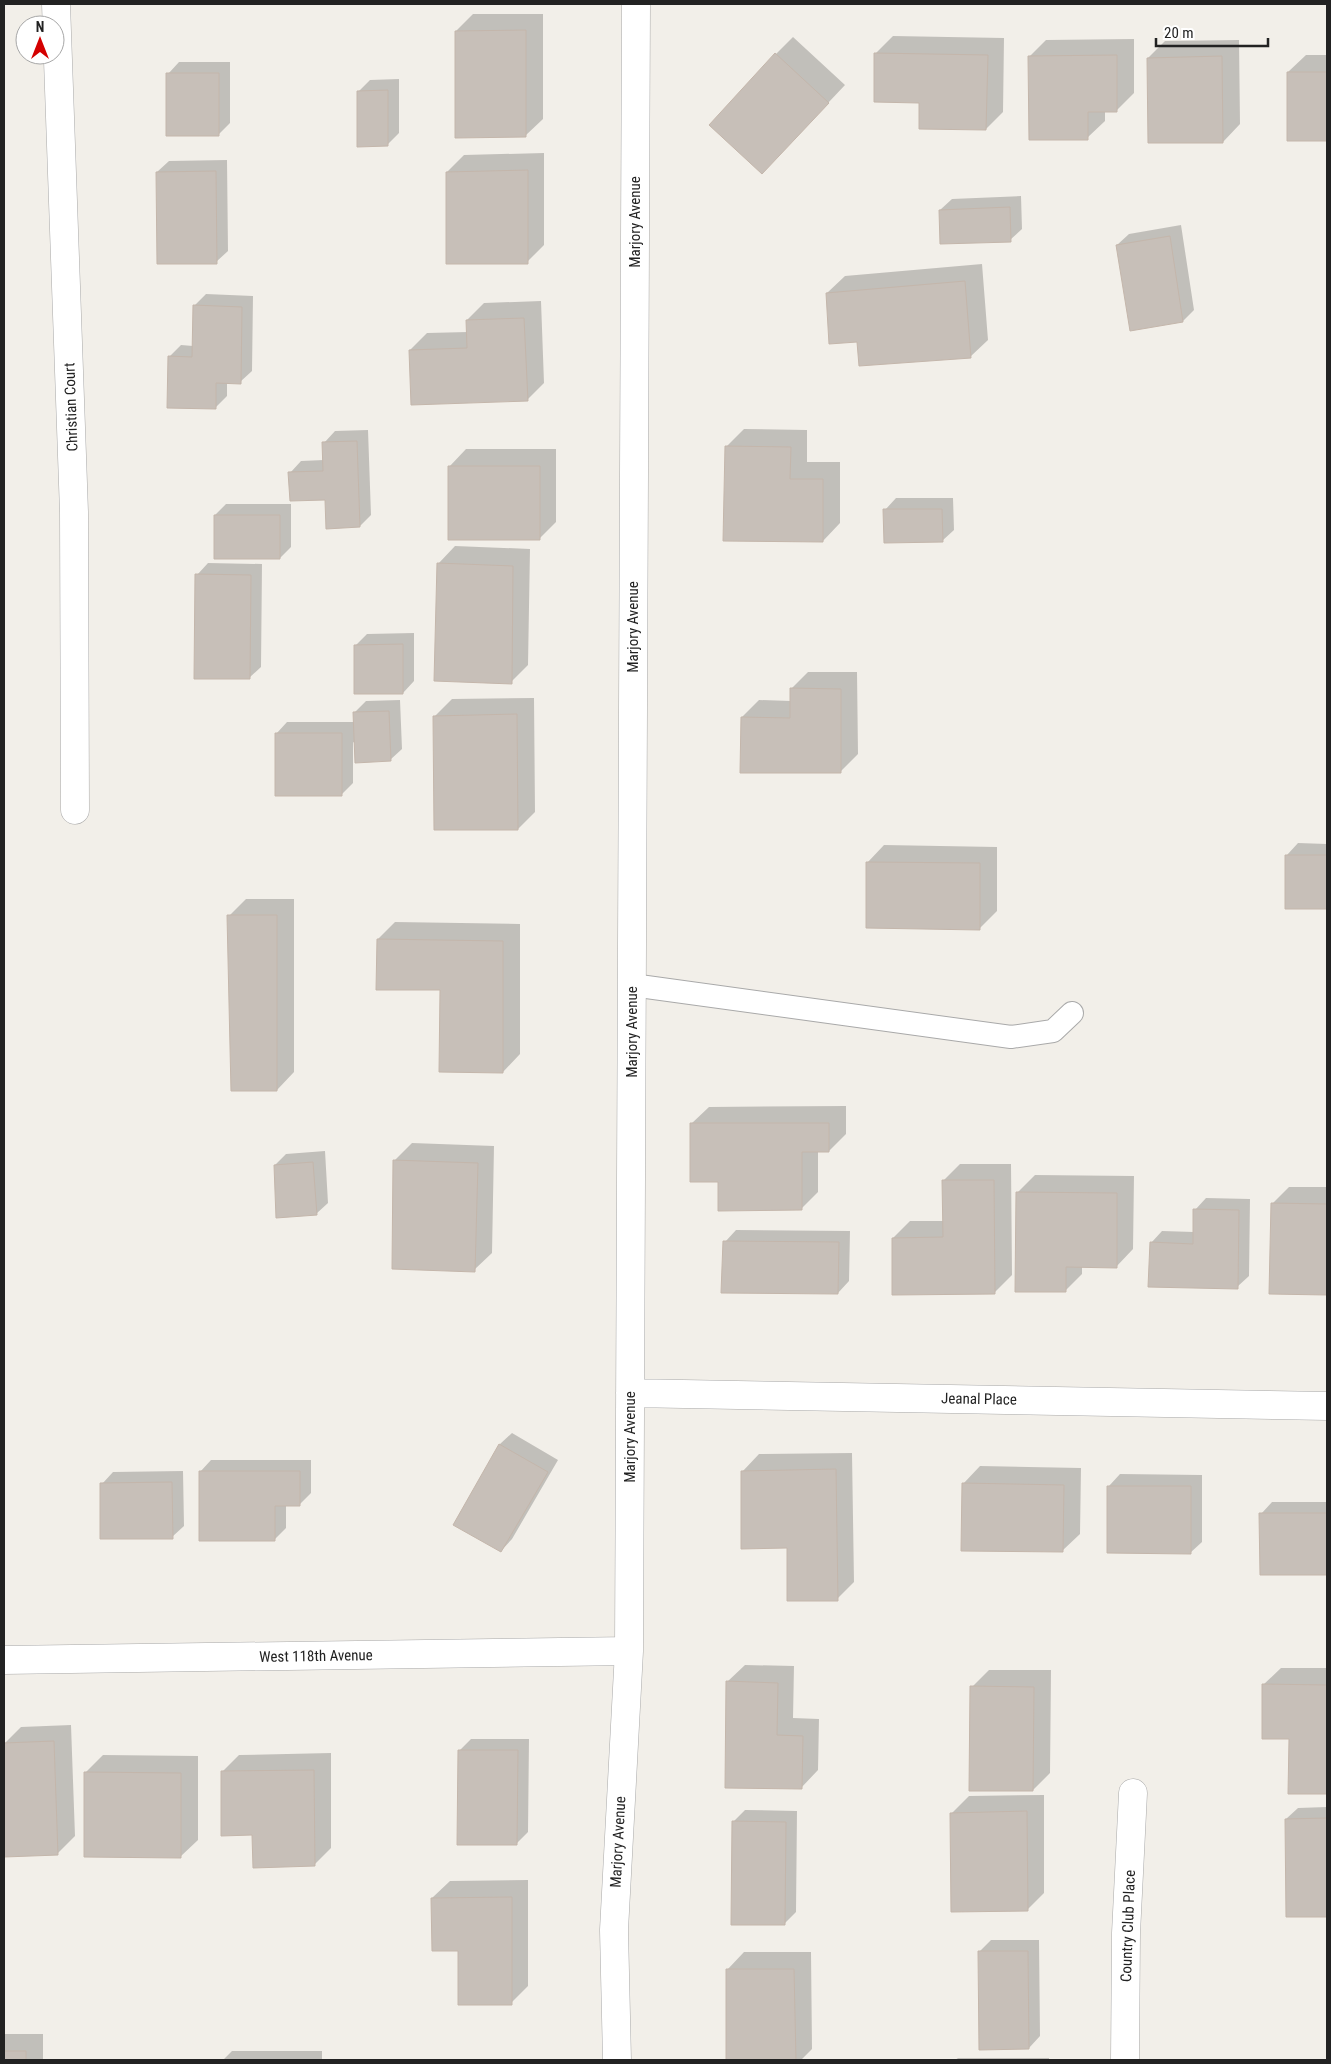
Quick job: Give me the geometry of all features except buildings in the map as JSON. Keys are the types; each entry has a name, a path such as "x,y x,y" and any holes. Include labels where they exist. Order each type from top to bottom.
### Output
{"street":[{"name":"Christian Court","path":"56,4 74,512 75,810"},
{"name":"Marjory Avenue","path":"617,2060 614,1930 629,1651 636,4"},
{"name":"Jeanal Place","path":"630,1393 1327,1406"},
{"name":"West 118th Avenue","path":"4,1660 629,1651"},
{"name":"Country Club Place","path":"1125,2060 1126,1933 1134,1793"}],"lane":[{"path":"632,985 1011,1037 1053,1031 1072,1013"}]}
